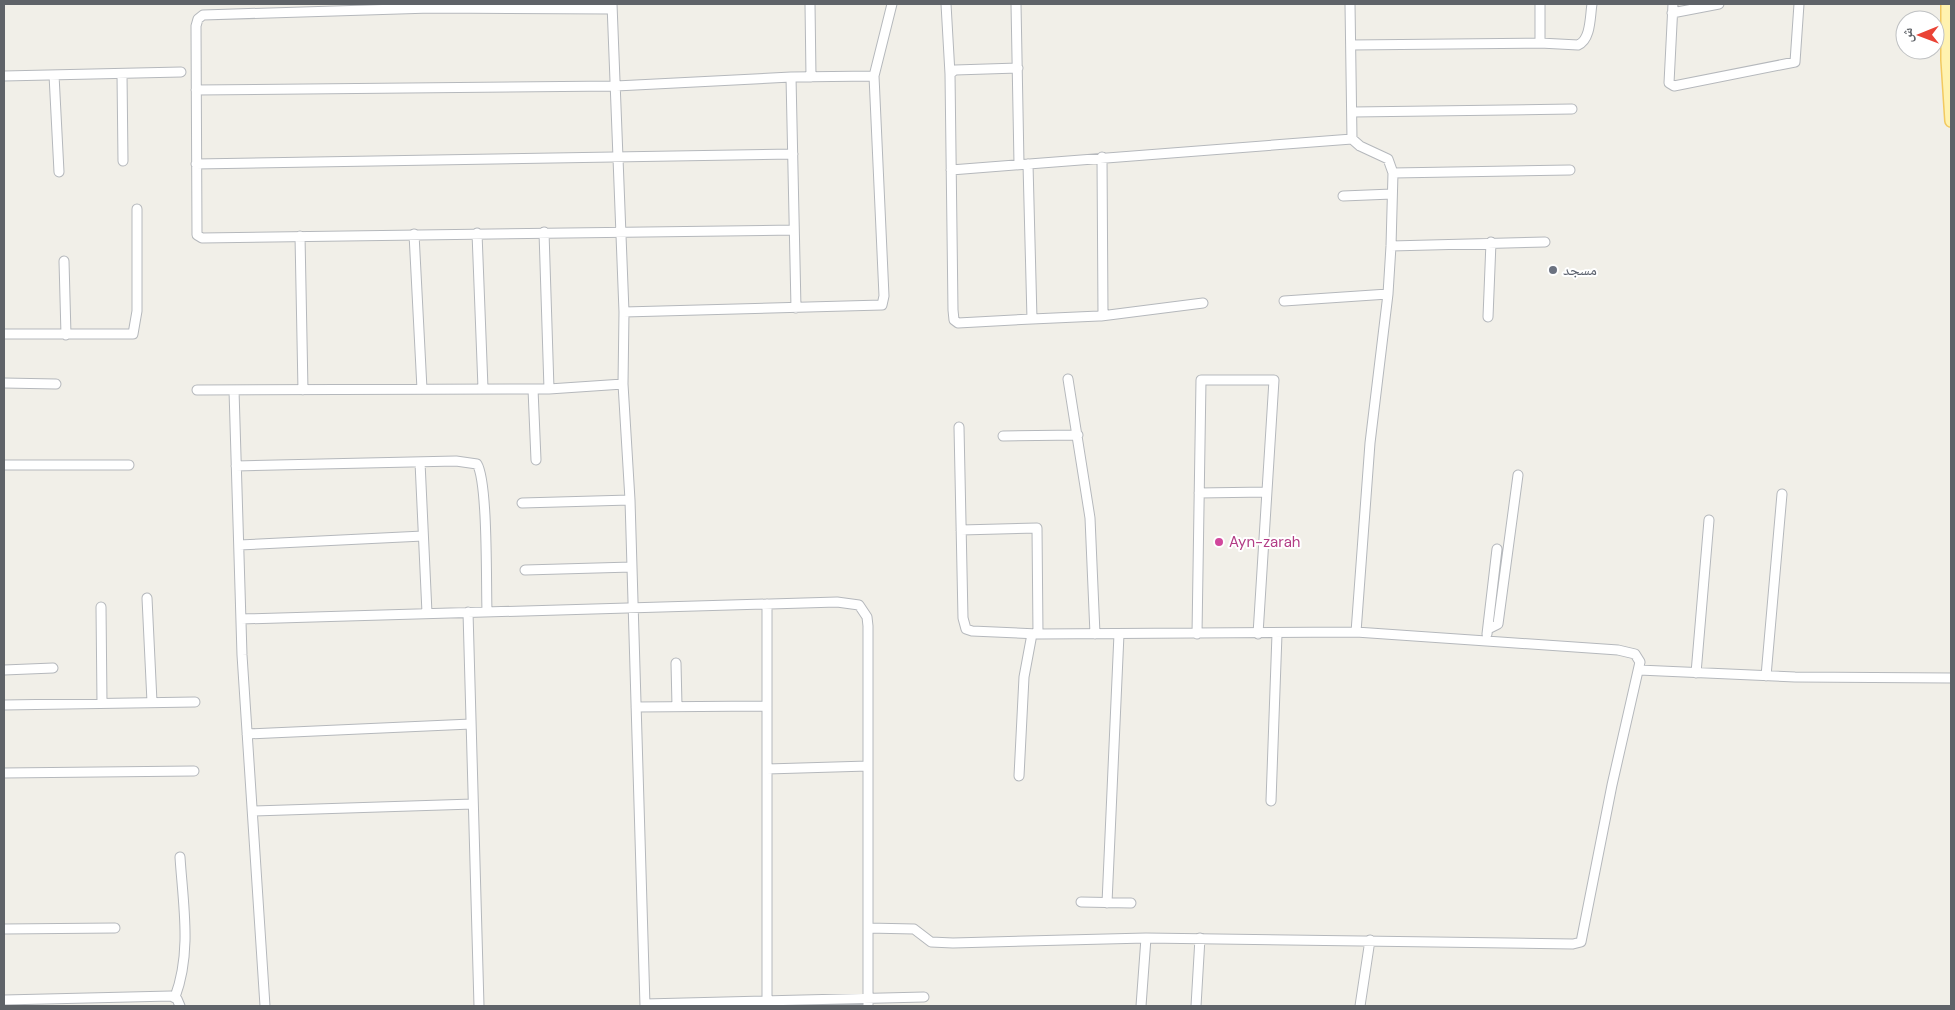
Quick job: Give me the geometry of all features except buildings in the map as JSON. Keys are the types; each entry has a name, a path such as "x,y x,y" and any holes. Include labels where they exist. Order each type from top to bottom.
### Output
{"main road":[{"path":"1947,4 1947,60 1951,121"}],"street":[{"path":"810,4 811,76"},
{"path":"624,312 878,306 884,302 874,76 892,4"},
{"path":"946,4 950,74 954,320 962,324 1101,316 1203,303"},
{"path":"1016,4 1032,319"},
{"path":"1350,4 1352,139"},
{"path":"1540,4 1540,43"},
{"path":"1351,45 1540,43 1578,45 1583,43 1586,38 1592,4"},
{"path":"1719,4 1672,8 1669,83 1674,86 1795,62 1799,4"},
{"path":"794,230 620,234 544,232 202,238 197,234 195,228 198,19 203,15 296,8 612,6 620,234 624,312 623,384 634,608 645,1005 767,1001 788,1003 868,1002 924,997"},
{"path":"950,74 952,70 1018,68"},
{"path":"4,76 182,72"},
{"path":"122,74 123,161"},
{"path":"54,75 59,172"},
{"path":"196,90 616,86 811,76 874,76"},
{"path":"791,77 796,308"},
{"path":"1353,112 1572,109"},
{"path":"952,170 1352,139 1360,146 1388,159 1393,173 1388,294 1371,435 1356,632"},
{"path":"196,164 792,154"},
{"path":"1101,316 1104,306 1102,157"},
{"path":"1393,173 1570,170"},
{"path":"1343,196 1392,194"},
{"path":"4,334 133,334 137,311 137,208"},
{"path":"544,232 549,389"},
{"path":"477,233 483,388"},
{"path":"414,234 422,389"},
{"path":"300,236 304,390"},
{"path":"1488,317 1492,242"},
{"path":"1391,246 1545,242"},
{"path":"64,261 66,335"},
{"path":"1284,301 1388,294"},
{"path":"1068,379 1090,518 1095,634"},
{"path":"1197,634 1201,380 1274,380 1258,634"},
{"path":"4,383 56,384"},
{"path":"197,390 549,389 623,384"},
{"path":"533,389 536,460"},
{"path":"234,390 241,619 265,1006"},
{"path":"868,928 914,929 928,941 945,943 1146,938 1573,944 1581,942 1612,785 1639,670 1639,658 1628,652 1486,642 1413,634 1356,632 1277,634 1035,634 972,631 966,629 963,618 959,427"},
{"path":"1003,436 1078,435"},
{"path":"236,466 471,461 477,464 480,469 487,611"},
{"path":"420,462 427,613"},
{"path":"4,464 128,465"},
{"path":"1488,629 1498,624 1518,474"},
{"path":"1199,492 1267,492"},
{"path":"1766,676 1782,494"},
{"path":"522,503 630,500"},
{"path":"1696,673 1709,520"},
{"path":"961,530 1037,528 1035,634 1024,677 1018,776"},
{"path":"239,545 423,536"},
{"path":"1486,642 1497,549"},
{"path":"525,570 632,567"},
{"path":"147,598 152,702"},
{"path":"241,619 850,602 859,605 864,610 868,626 868,1002"},
{"path":"767,604 767,1001"},
{"path":"101,606 102,703"},
{"path":"468,612 479,1006"},
{"path":"1107,903 1119,634"},
{"path":"1271,801 1277,634"},
{"path":"676,663 677,706"},
{"path":"4,670 53,668"},
{"path":"1639,670 1766,676 1951,678"},
{"path":"4,705 195,702"},
{"path":"636,707 767,706"},
{"path":"247,734 471,724"},
{"path":"767,769 868,766"},
{"path":"4,773 194,771"},
{"path":"253,810 473,804"},
{"path":"175,998 182,978 185,957 180,857"},
{"path":"1081,902 1131,903"},
{"path":"4,929 115,928"},
{"path":"1141,1006 1146,938"},
{"path":"1196,1006 1200,938"},
{"path":"1360,1006 1370,940"},
{"path":"4,1000 44,1003 113,1002 175,998"},
{"path":"175,998 180,1006"}],"place":[{"name":"مسجد","path":"1553,270"},
{"name":"Ayn-zarah","path":"1219,542"}]}
